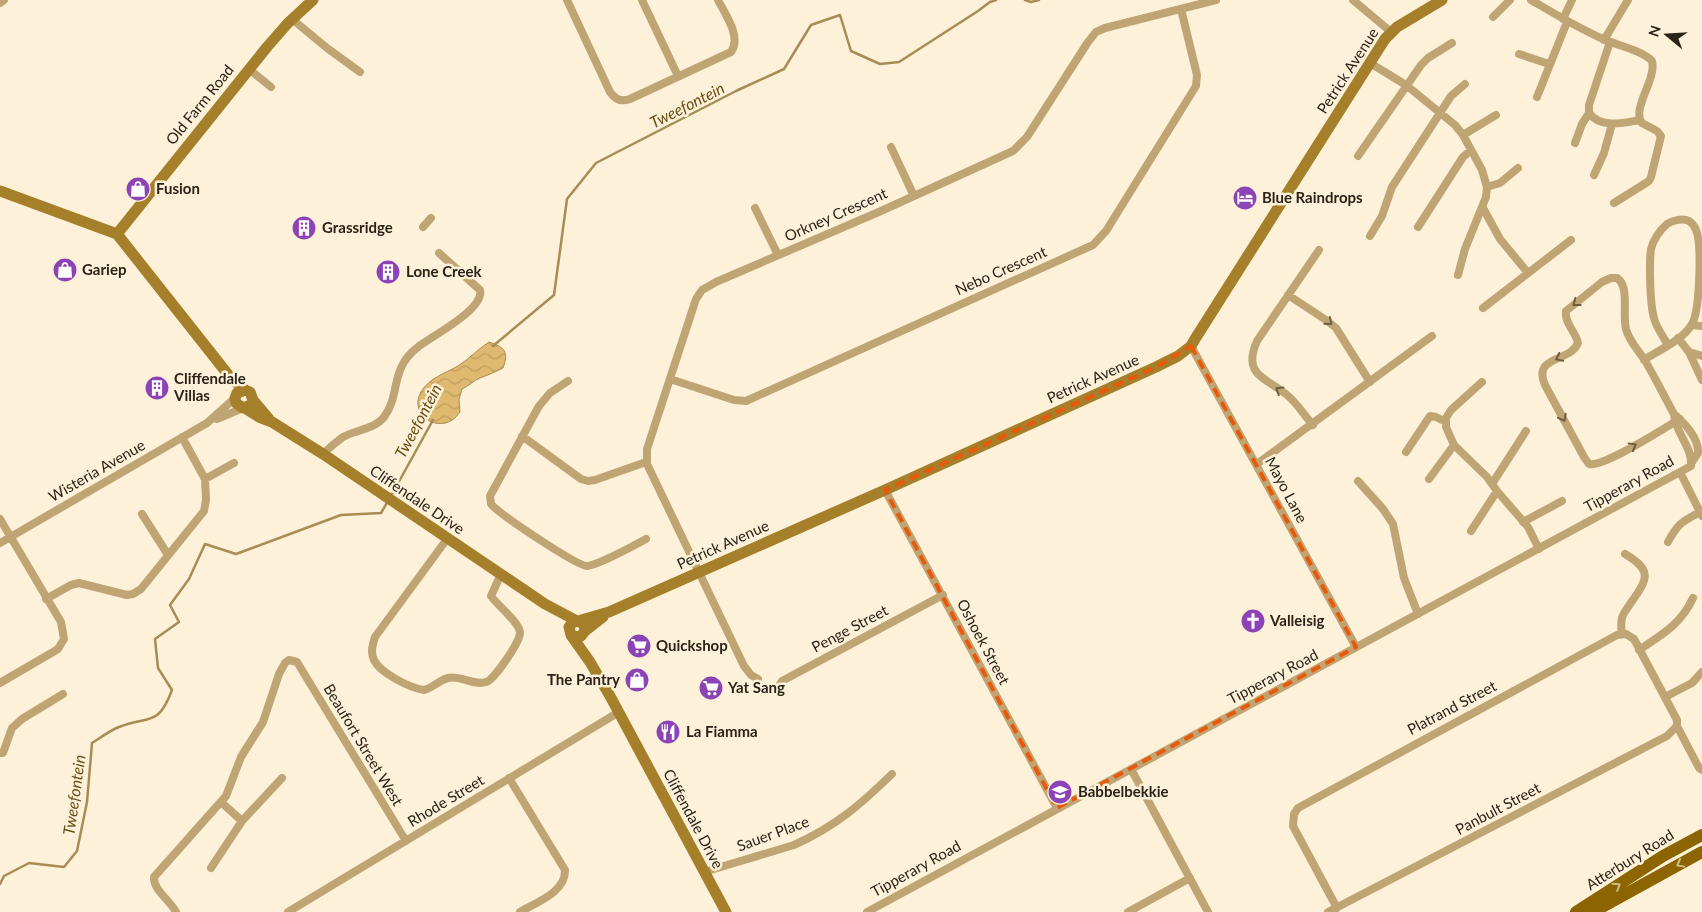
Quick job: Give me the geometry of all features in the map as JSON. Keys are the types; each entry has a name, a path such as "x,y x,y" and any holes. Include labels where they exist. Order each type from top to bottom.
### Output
{"main road":[{"name":"Atterbury Road","path":"1576,912 1664,856 1702,835"},
{"name":"Atterbury Road","path":"1593,912 1702,852"}],"street":[{"path":"0,3 4,0"},
{"name":"Old Farm Road","path":"116,234 249,69 292,19 313,0"},
{"path":"567,0 606,85 614,98 621,101 630,99 728,53 735,46 734,33 718,0"},
{"path":"642,0 678,76"},
{"name":"Orkney Crescent","path":"646,462 647,448 699,292 716,282 1007,154 1018,147 1027,137 1088,42 1098,31 1216,0"},
{"path":"1353,0 1391,32"},
{"name":"Petrick Avenue","path":"581,626 1178,356 1191,346 1391,32 1442,0"},
{"path":"1493,17 1510,0"},
{"path":"1537,97 1572,0"},
{"path":"1575,143 1582,124 1589,113 1589,105 1607,41 1628,0"},
{"path":"1534,1 1565,21 1645,56 1652,61 1653,69 1640,108 1640,120"},
{"name":"Nebo Crescent","path":"670,379 734,400 746,401 1093,245 1106,231 1196,86 1197,75 1181,8"},
{"path":"292,19 360,72"},
{"path":"1358,156 1406,85 1428,58 1452,42"},
{"path":"1519,54 1549,64"},
{"path":"1370,63 1406,85 1441,112 1463,135 1482,170 1487,187 1483,208 1466,249 1458,275"},
{"path":"249,69 271,87"},
{"path":"1370,236 1386,209 1392,187 1451,96 1466,84"},
{"path":"1589,113 1596,120 1612,124 1640,120 1659,133 1660,136 1651,177 1646,184 1614,203"},
{"path":"1463,135 1496,115"},
{"path":"1594,175 1604,153 1612,124"},
{"path":"891,147 914,196"},
{"path":"1418,227 1462,157 1471,150"},
{"path":"1487,187 1500,183 1518,168"},
{"path":"0,191 116,234 230,376 239,395 237,405 247,405 250,392 239,395"},
{"path":"754,208 778,255"},
{"path":"1483,208 1500,239 1528,273"},
{"path":"423,227 431,218"},
{"path":"1644,360 1668,345 1678,338 1692,325 1696,313 1699,240 1696,230 1688,221 1677,220 1666,225 1656,237 1651,249 1651,284 1654,317 1668,345"},
{"path":"1483,308 1571,240"},
{"path":"1312,425 1287,394 1260,376 1252,364 1253,350 1257,341 1319,250"},
{"path":"322,454 345,436 374,424 385,416 390,406 399,370 404,361 418,347 443,331 475,306 481,294 478,288 438,253"},
{"path":"1610,278 1617,278 1622,281 1624,288 1625,328 1631,342 1644,360 1676,418 1620,453 1595,465 1589,464 1543,380 1542,370 1546,365 1572,352 1578,346 1577,337 1565,318 1566,312 1602,282 1610,278"},
{"path":"1288,295 1336,328 1370,382"},
{"path":"1692,325 1702,326"},
{"path":"1257,464 1432,336"},
{"path":"1678,338 1689,352 1702,380"},
{"name":"Mayo Lane","path":"1191,346 1356,647"},
{"path":"1689,352 1702,356"},
{"path":"568,381 544,399 490,496 493,507 581,565 592,565 646,539"},
{"path":"1482,382 1451,410 1446,422 1448,432 1454,445 1480,470 1528,527 1539,549"},
{"name":"Wisteria Avenue","path":"207,423 239,395"},
{"name":"Cliffendale Drive","path":"247,405 259,417 272,422 322,454 403,510 581,626 590,662"},
{"name":"Wisteria Avenue","path":"0,543 207,423 247,405"},
{"path":"1406,452 1430,416 1446,422"},
{"name":"Tipperary Road","path":"867,912 1680,472 1692,464 1676,418"},
{"path":"1471,531 1526,431"},
{"path":"522,436 588,481 646,462 744,666 751,675 758,679"},
{"path":"46,599 71,585 79,583 124,594 134,594 141,589 204,511 206,500 205,479 182,438"},
{"path":"1429,480 1454,445"},
{"path":"205,479 234,463"},
{"path":"1668,542 1676,527 1701,514 1680,472"},
{"path":"1358,481 1383,509 1393,524 1404,578 1418,614"},
{"name":"Oshoek Street","path":"885,490 1057,808"},
{"path":"1523,522 1562,501"},
{"path":"142,514 168,555"},
{"path":"0,519 63,628 64,639 62,644 53,652 0,683"},
{"path":"447,539 375,637 372,649 374,660 388,673 407,685 424,690 453,677 484,683 491,680 520,636 516,625 491,596 501,574"},
{"path":"1625,554 1641,564 1645,573 1640,590 1623,615 1621,623 1622,634 1626,634 1634,639 1677,720 1676,726 1699,768 1702,770"},
{"name":"Penge Street","path":"776,691 782,681 943,595"},
{"path":"1639,650 1667,632 1680,620 1693,598"},
{"name":"Cliffendale Drive","path":"545,604 570,632 590,662 619,712 726,912"},
{"path":"570,632 578,637 583,635 581,626"},
{"name":"Platrand Street","path":"1337,908 1293,826 1294,814 1298,808 1590,649 1622,634"},
{"name":"Beaufort Street West","path":"221,802 229,790 245,750 262,722 279,674 285,663 289,660 297,662 406,841"},
{"path":"1664,697 1692,683 1702,672"},
{"path":"0,762 1,753 12,728 22,719 63,694"},
{"name":"Rhode Street","path":"288,912 619,712"},
{"name":"Panbult Street","path":"1328,912 1667,736 1676,726"},
{"path":"1131,769 1208,912"},
{"name":"Sauer Place","path":"704,872 794,845 814,836 857,808 892,774"},
{"path":"211,868 242,821 282,778"},
{"path":"509,778 565,870 564,881 561,886 520,912"},
{"path":"176,912 174,907 155,886 154,877 221,802 242,821"},
{"path":"1128,912 1190,878"}],"highlighted area":[{"path":"1191,346 1356,647 1057,808 885,490 1156,367"}],"water":[{"path":"489,342 499,346 504,351 506,358 503,368 478,379 462,389 459,399 460,412 453,419 438,424 425,418 418,407 418,399 424,387 442,374 458,366"}],"waterway":[{"name":"Tweefontein","path":"493,346 554,295 567,199 596,163 736,91 784,69 811,25 840,15 851,51 880,64 899,62 990,2 996,0"},
{"name":"Tweefontein","path":"1025,0 1031,2 1039,0"},
{"name":"Tweefontein","path":"391,496 433,420"},
{"name":"Tweefontein","path":"0,884 4,876 29,863 64,867 77,851 87,802 92,743 119,727 157,715 167,702 172,690 158,668 155,639 179,622 170,605 189,579 205,544 236,554 341,515 381,513 388,501"}],"place":[{"name":"Fusion","path":"138,189"},
{"name":"Blue Raindrops","path":"1245,198"},
{"name":"Grassridge","path":"304,228"},
{"name":"Gariep","path":"65,270"},
{"name":"Lone Creek","path":"388,272"},
{"name":"Cliffendale Villas","path":"157,388"},
{"name":"Valleisig","path":"1253,621"},
{"name":"Quickshop","path":"639,646"},
{"name":"The Pantry","path":"637,680"},
{"name":"Yat Sang","path":"711,688"},
{"name":"La Fiamma","path":"668,732"},
{"name":"Babbelbekkie","path":"1060,792"}]}
